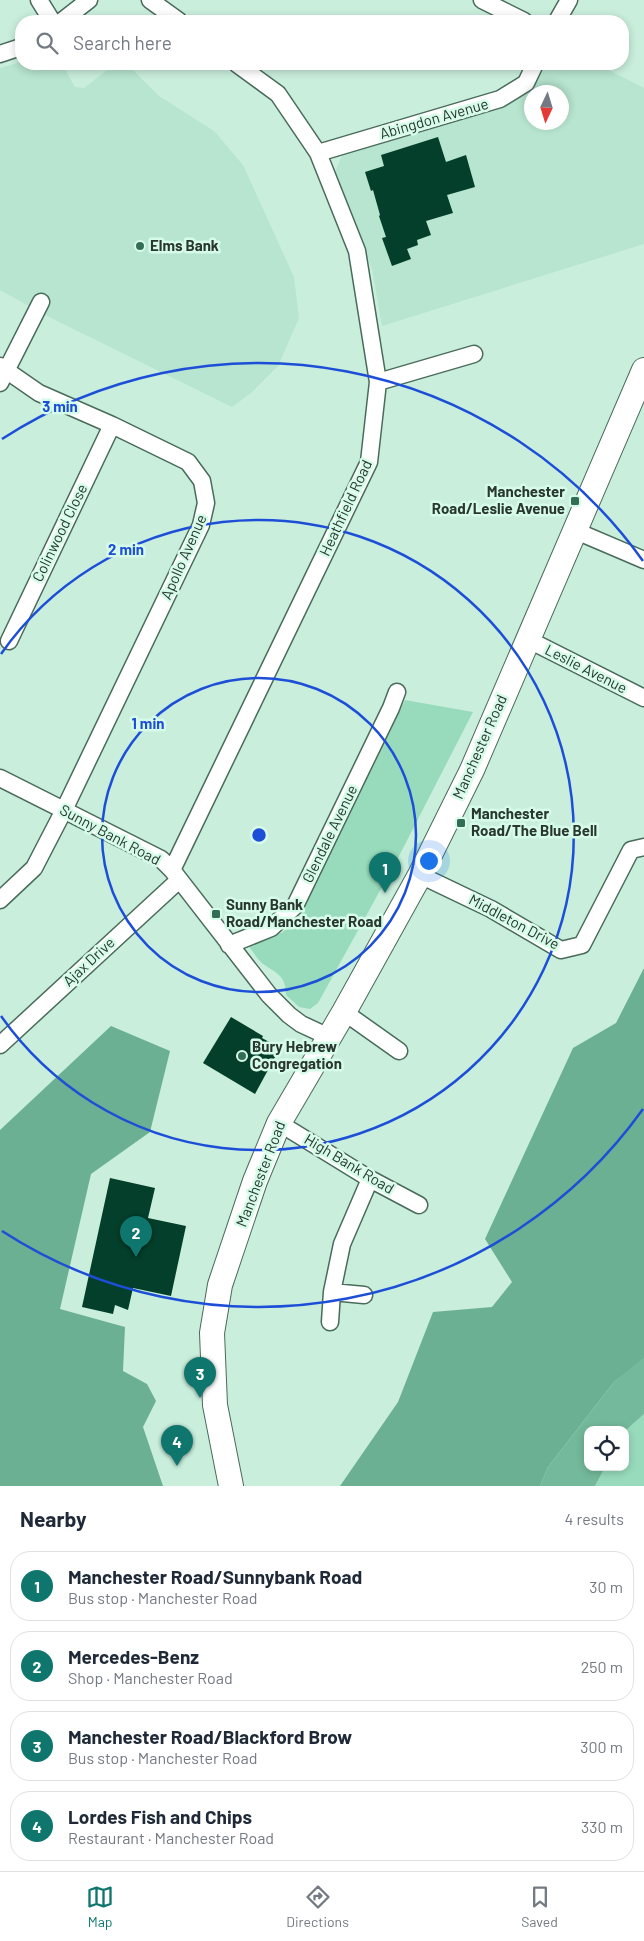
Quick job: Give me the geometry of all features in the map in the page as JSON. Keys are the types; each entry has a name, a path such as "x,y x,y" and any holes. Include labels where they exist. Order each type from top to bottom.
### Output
{"highway":[{"name":"Manchester Road","path":"231,1486 215,1405 212,1333 220,1284 255,1181 279,1123 344,1012 420,875 472,770 644,370"}],"street":[{"path":"38,0 48,15"},
{"path":"70,15 89,0"},
{"path":"150,0 171,15"},
{"path":"482,0 512,15"},
{"path":"560,15 568,0"},
{"path":"0,54 15,49"},
{"name":"Heathfield Road","path":"176,875 369,462 378,382 357,251 318,153 278,94 245,70"},
{"name":"Abingdon Avenue","path":"318,153 500,99 526,83 532,70"},
{"path":"2,373 41,302"},
{"path":"378,382 474,354"},
{"name":"Apollo Avenue","path":"0,900 34,868 64,810 201,525 206,504 202,481 188,462 112,425 39,393 2,373"},
{"name":"Colinwood Close","path":"9,641 112,425"},
{"path":"576,531 644,560"},
{"name":"Leslie Avenue","path":"527,640 644,698"},
{"name":"Glendale Avenue","path":"229,945 271,928 295,906 391,708 396,692"},
{"name":"Sunny Bank Road","path":"0,778 161,859 176,875 270,995 289,1015 301,1024 329,1037"},
{"name":"Middleton Drive","path":"420,875 491,910 562,950 582,946 631,850 644,847"},
{"name":"Ajax Drive","path":"0,1045 176,875"},
{"path":"344,1012 399,1052"},
{"name":"High Bank Road","path":"279,1123 370,1179 419,1205"},
{"path":"330,1322 332,1292 342,1244 370,1179"},
{"path":"332,1292 364,1295"}],"shaded area":[{"name":"Elms Bank","path":"15,64 15,70 65,70 75,87 84,88 107,70 133,70 159,96 214,131 243,165 294,277 299,318 278,366 251,393 232,407 45,315 0,290 0,68"},
{"path":"543,70 609,70 644,88 644,244 382,326 372,269 335,172 342,156 507,105 524,93 524,130 569,130 569,85 534,85"},
{"path":"405,700 473,712 399,856 318,1003 310,1009 299,1007 286,995 286,988 279,975 261,962 250,946 283,932 300,916"},
{"path":"644,968 644,1359 614,1382 548,1467 540,1486 340,1486 398,1402 433,1312 492,1307 512,1282 485,1239 573,1048 616,1023"},
{"path":"111,1026 170,1051 150,1132 91,1174 60,1309 125,1327 123,1371 147,1384 156,1401 143,1427 163,1486 0,1486 0,1130"},
{"path":"644,1357 644,1414 629,1427 584,1426 584,1471 603,1471 595,1486 540,1486 548,1467 614,1382"},
{"path":"644,1414 644,1486 595,1486 603,1471 629,1471 629,1427"}],"building":[{"path":"438,137 446,162 466,155 475,187 447,195 453,213 426,221 431,235 417,240 418,245 407,249 411,259 392,266 382,238 386,237 373,190 371,191 365,172 384,166 381,155"},
{"name":"Bury Hebrew Congregation","path":"231,1017 280,1048 255,1094 203,1063"},
{"path":"110,1178 155,1188 148,1218 186,1226 171,1296 133,1288 128,1310 115,1305 113,1314 82,1307"}],"place":[{"name":"Elms Bank","path":"140,246"},
{"name":"Manchester Road/Leslie Avenue","path":"575,501"},
{"name":"Manchester Road/The Blue Bell","path":"461,823"},
{"name":"Manchester Road/Sunnybank Road","path":"385,893"},
{"name":"Sunny Bank Road/Manchester Road","path":"216,914"},
{"name":"Bury Hebrew Congregation","path":"242,1056"},
{"name":"Mercedes-Benz","path":"136,1257"},
{"name":"Manchester Road/Blackford Brow","path":"200,1398"},
{"name":"Lordes Fish and Chips","path":"177,1466"}]}
